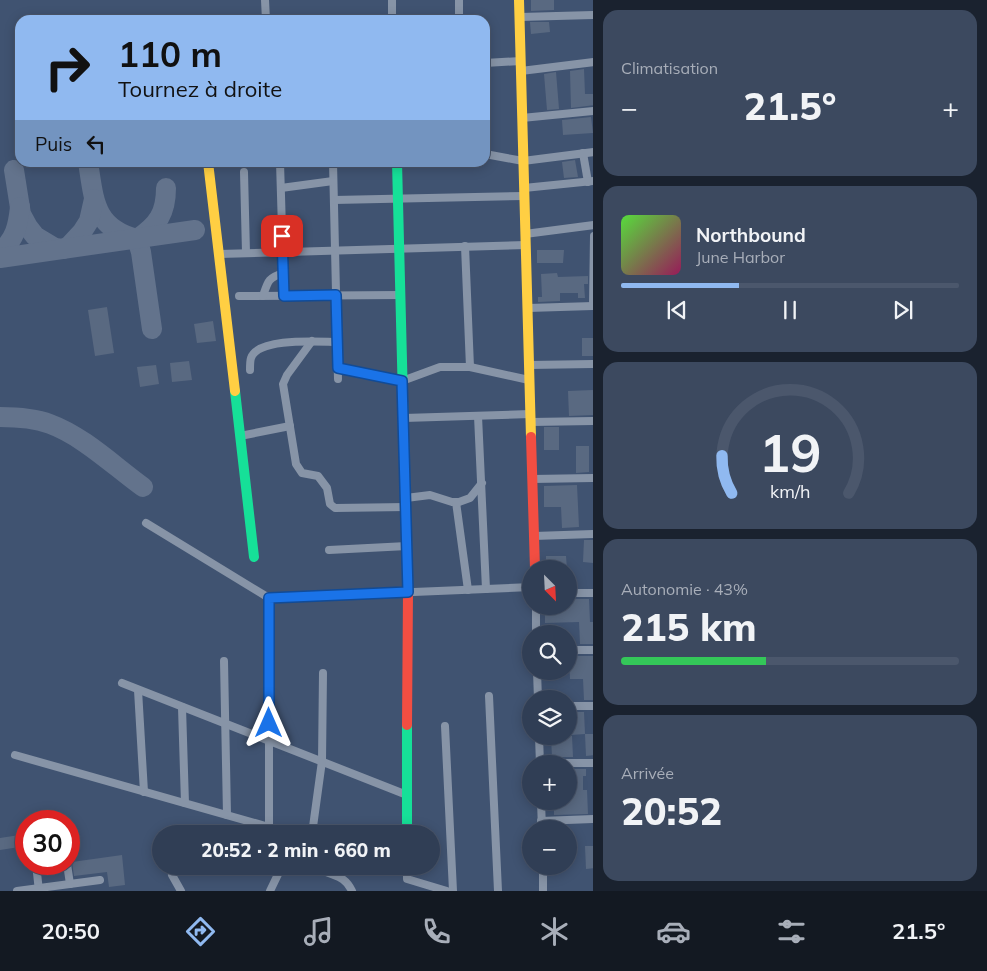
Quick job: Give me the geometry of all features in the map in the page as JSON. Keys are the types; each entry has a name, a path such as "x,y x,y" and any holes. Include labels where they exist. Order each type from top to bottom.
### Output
{"street":[{"path":"265,0 266,15"},
{"path":"392,0 392,15"},
{"path":"459,0 459,15"},
{"path":"519,0 535,560"},
{"path":"520,17 593,15"},
{"path":"490,63 521,66 593,62"},
{"path":"522,118 593,111"},
{"path":"490,155 524,161 593,152"},
{"path":"334,200 524,192 591,182 583,153"},
{"path":"209,167 254,557"},
{"path":"280,167 284,296"},
{"path":"333,167 338,379"},
{"path":"398,167 397,198 408,592 407,825"},
{"path":"244,172 246,253"},
{"path":"281,188 334,181"},
{"path":"219,254 465,246 526,239 593,225"},
{"path":"528,308 593,306 593,236"},
{"path":"465,246 470,367"},
{"path":"263,296 268,281 272,277 283,273"},
{"path":"239,296 400,295"},
{"path":"250,370 251,358 255,353 269,345 298,341 337,342"},
{"path":"312,341 287,375 283,384 296,464 302,473 318,476 327,488 330,504 335,508 406,502 430,495 456,502 470,498 482,483"},
{"path":"529,365 593,364"},
{"path":"338,368 402,381 440,367 470,367 530,380"},
{"path":"404,418 478,416 593,420"},
{"path":"478,416 486,589"},
{"path":"240,436 290,426"},
{"path":"532,479 593,478"},
{"path":"456,502 468,590"},
{"path":"146,523 269,598 522,587"},
{"path":"534,536 593,534"},
{"path":"329,550 407,546"},
{"path":"578,593 593,593"},
{"path":"269,598 269,825"},
{"path":"577,650 593,650"},
{"path":"224,661 227,815"},
{"path":"313,825 322,762 323,673"},
{"path":"122,684 408,795"},
{"path":"138,690 144,792"},
{"path":"489,696 498,891"},
{"path":"577,706 593,706"},
{"path":"182,707 185,804"},
{"path":"445,726 453,891"},
{"path":"15,755 227,815 255,825"},
{"path":"577,763 593,763"},
{"path":"577,821 593,819"},
{"path":"37,875 39,889"},
{"path":"69,875 70,884"},
{"path":"172,875 181,891"},
{"path":"270,891 278,875"},
{"path":"336,875 348,882 352,891"},
{"path":"407,875 407,879 447,891"},
{"path":"543,875 543,891"},
{"path":"17,891 100,880"}],"building":[{"path":"531,0 554,0 554,10 531,11"},
{"path":"530,22 549,22 550,32 531,34"},
{"path":"584,69 585,94 593,94 593,105 571,108 570,71"},
{"path":"556,72 559,109 547,110 544,74"},
{"path":"591,117 593,133 563,135 562,120"},
{"path":"575,160 578,177 564,178 562,162"},
{"path":"537,250 564,250 563,263 537,263"},
{"path":"557,273 558,277 588,276 588,284 584,284 585,298 578,298 578,293 560,293 560,301 538,302 538,297 542,297 541,274"},
{"path":"107,307 114,353 95,356 88,310"},
{"path":"213,321 216,341 197,343 194,324"},
{"path":"582,338 593,338 593,356 582,356"},
{"path":"189,361 192,380 172,382 170,363"},
{"path":"156,365 159,384 140,387 137,367"},
{"path":"593,390 593,415 569,416 568,391"},
{"path":"544,427 559,427 559,450 544,450"},
{"path":"576,446 589,446 589,472 576,473"},
{"path":"577,485 579,527 562,528 561,507 544,507 544,486"},
{"path":"584,540 593,540 593,563 583,562"},
{"path":"546,556 566,556 566,560 546,560"},
{"path":"578,599 589,599 590,622 593,622 593,644 580,644 579,622 545,623 545,615 578,615"},
{"path":"577,656 593,656 593,700 584,700 583,679 577,679"},
{"path":"577,712 584,712 585,734 577,735"},
{"path":"585,734 593,734 593,755 586,756"},
{"path":"551,745 572,745 573,755 552,755"},
{"path":"577,769 586,769 586,776 583,776 583,790 587,790 588,814 554,815 554,810 577,810"},
{"path":"15,836 15,848 0,850 0,838"},
{"path":"585,846 593,846 593,868 586,869"},
{"path":"122,855 125,885 109,887 107,872 74,876 80,875 80,861"}],"taxiway":[{"path":"89,167 95,200 104,220 112,228 137,239 150,229 159,218 166,197 166,188"},
{"path":"14,170 21,214 35,236 55,248 63,249 69,246 82,232 89,221 94,199"},
{"path":"0,252 9,243 15,232 20,207"},
{"path":"0,258 195,230"},
{"path":"137,239 141,252 152,329"},
{"path":"0,417 32,419 62,429 98,452 143,487"}],"traffic: fast":[{"path":"397,167 406,520"},
{"path":"235,391 254,557"},
{"path":"407,725 407,825"}],"traffic: slow":[{"path":"519,0 531,437"},
{"path":"209,167 235,391"}],"traffic: jam":[{"path":"531,437 535,560"},
{"path":"406,520 408,592 407,725"}],"route":[{"path":"269,723 269,598 408,592 402,381 338,368 336,295 284,296 282,236"}]}
